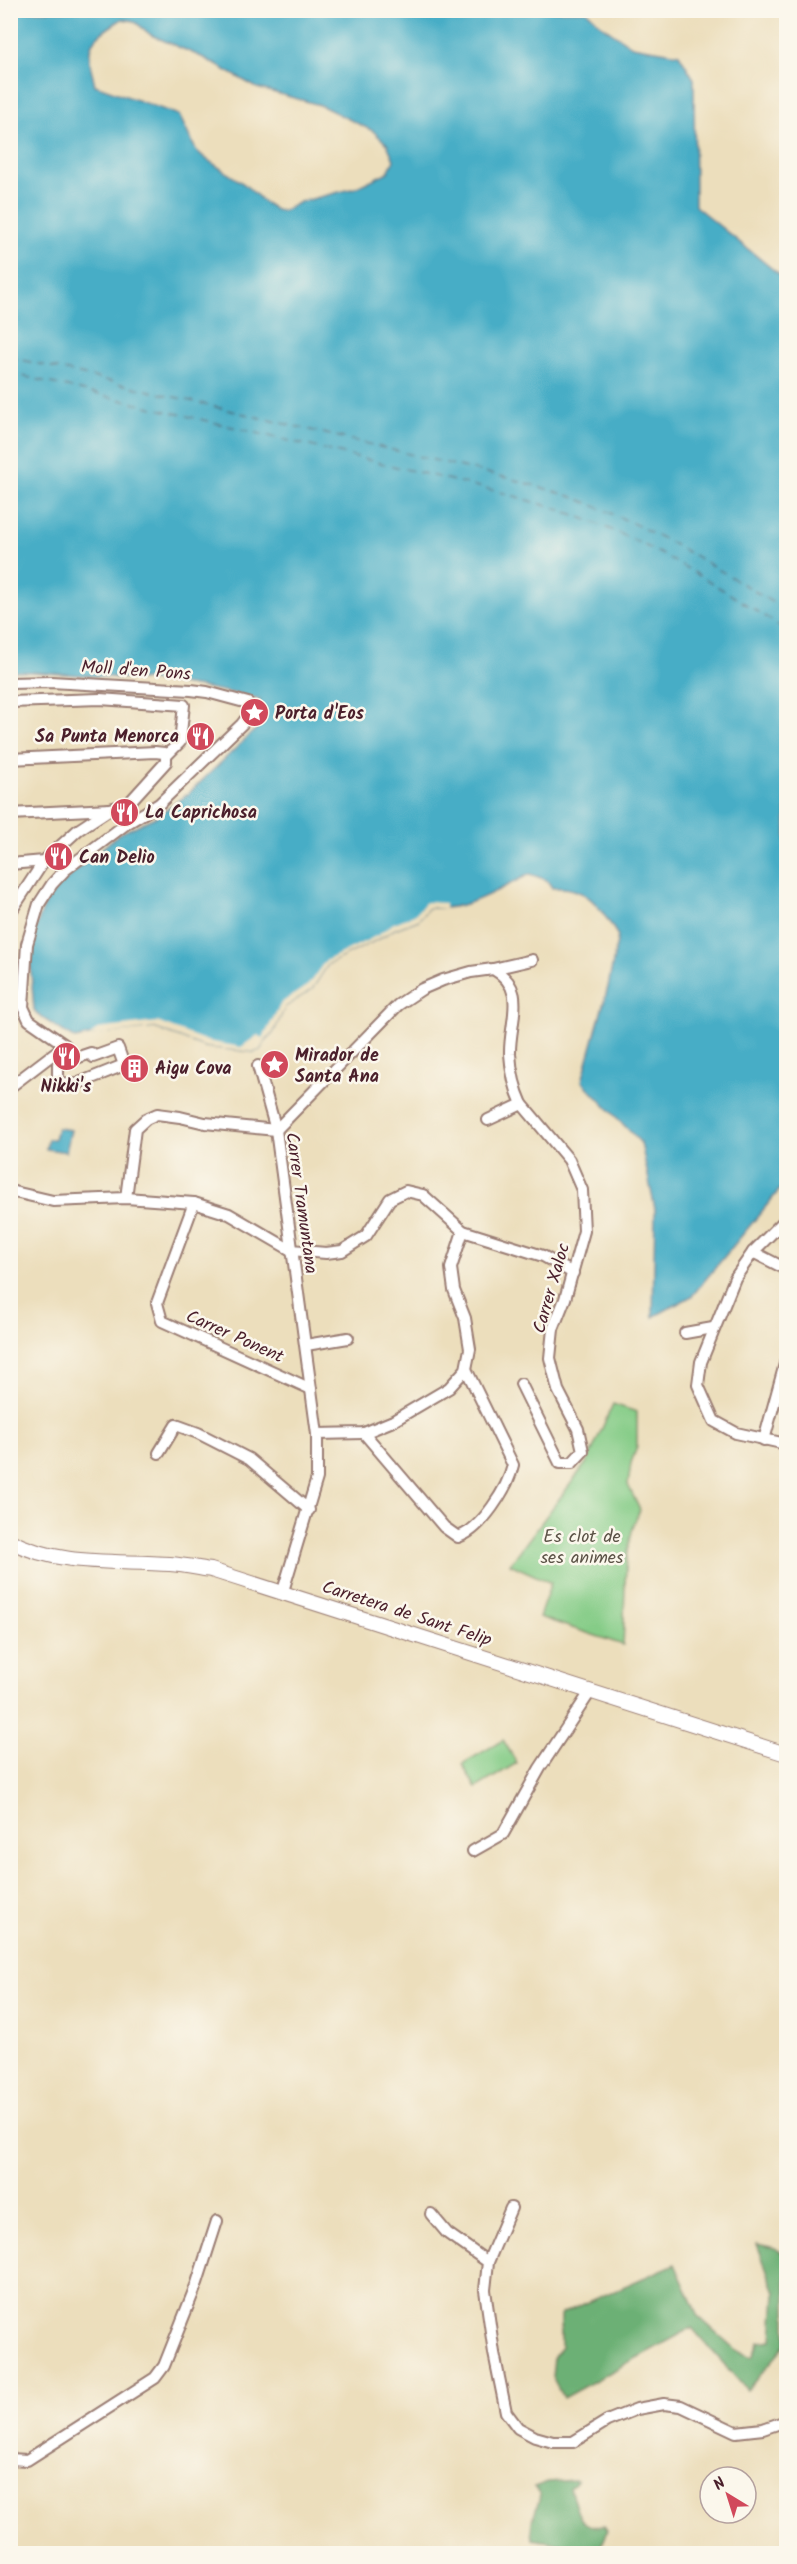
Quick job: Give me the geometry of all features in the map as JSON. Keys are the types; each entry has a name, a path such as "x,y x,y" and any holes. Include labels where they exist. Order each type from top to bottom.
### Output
{"main road":[{"name":"Carretera de Sant Felip","path":"10,1541 48,1556 107,1562 171,1564 211,1570 283,1591 786,1754"}],"street":[{"name":"Moll d'en Pons","path":"10,683 97,684 207,692 248,703 250,713 242,724 159,804 118,830 65,870 52,884 39,904 27,945 23,1007 29,1020 65,1045 11,1087"},
{"path":"10,702 100,699 184,705 180,742 166,756 166,762 128,804 110,809 10,814"},
{"path":"10,759 155,752 164,753 166,756"},
{"path":"10,913 44,861 78,830 110,809"},
{"path":"10,864 44,861"},
{"path":"126,1198 135,1129 146,1119 157,1114 205,1123 276,1130 398,1005 422,989 471,972 498,972 532,960"},
{"name":"Carrer Xaloc","path":"498,972 511,983 514,996 510,1054 517,1094 522,1104 569,1160 582,1190 584,1231 573,1273 552,1329 550,1358 558,1390 578,1429 583,1451 572,1462 560,1463 520,1384"},
{"path":"118,1048 124,1065 74,1084 58,1082 58,1064 91,1053 93,1057 118,1048"},
{"name":"Carrer Tramuntana","path":"258,1066 276,1130 318,1434 317,1478 283,1591"},
{"path":"488,1120 522,1104"},
{"path":"10,1191 53,1201 126,1198 194,1203 229,1214 291,1250 326,1253 342,1251 366,1236 390,1199 406,1191 423,1196 463,1231 543,1256 573,1273"},
{"name":"Carrer Ponent","path":"194,1203 157,1303 162,1321 311,1389"},
{"path":"786,1219 753,1252 735,1278 701,1362 698,1385 714,1420 736,1433 786,1444"},
{"path":"318,1434 364,1433 393,1421 449,1388 466,1369 470,1349 465,1318 454,1290 452,1268 463,1231"},
{"path":"753,1252 786,1269"},
{"path":"685,1333 713,1328"},
{"path":"306,1345 348,1338"},
{"path":"764,1440 786,1360"},
{"path":"364,1433 444,1527 458,1537 470,1533 510,1482 513,1465 466,1369"},
{"path":"159,1453 176,1425 198,1433 249,1459 309,1510"},
{"path":"473,1851 503,1834 540,1768 590,1692"},
{"path":"510,2208 488,2262 485,2290 494,2353 506,2412 518,2427 535,2437 553,2442 573,2442 607,2421 638,2409 664,2404 681,2406 736,2432 763,2429 786,2421"},
{"path":"431,2214 447,2233 488,2262"},
{"path":"10,2459 27,2460 155,2378 164,2366 197,2283 217,2221"}],"green space":[{"name":"Es clot de ses animes","path":"613,1404 637,1412 637,1447 631,1463 628,1485 640,1510 634,1525 627,1558 623,1645 539,1617 551,1583 510,1564 587,1462"},
{"path":"503,1740 517,1763 476,1788 462,1764"},
{"path":"757,2244 775,2248 786,2256 786,2345 747,2390 692,2328 563,2398 552,2377 554,2357 561,2347 561,2314 675,2264 698,2316 737,2351 752,2357 759,2342 772,2340 775,2292"},
{"path":"576,2480 570,2488 583,2521 588,2525 604,2526 608,2530 600,2550 532,2539 531,2526 540,2494 534,2487 548,2482"}],"water":[{"path":"10,11 587,11 601,25 632,46 679,54 694,79 695,206 786,280 786,1182 692,1296 653,1317 655,1209 641,1143 582,1081 608,987 618,936 599,908 585,895 576,890 552,888 547,880 530,874 468,903 442,908 429,907 418,920 394,929 328,964 312,989 285,1007 273,1033 266,1039 260,1050 254,1052 205,1047 155,1028 98,1034 75,1039 39,1016 34,1010 30,960 34,932 44,906 57,887 119,834 155,817 188,794 259,726 260,700 168,682 11,671","holes":["122,19 134,21 151,35 204,58 257,88 320,105 373,131 387,144 394,160 388,172 355,188 300,202 283,211 276,210 196,150 179,115 95,85 90,61 91,46 95,39"]},
{"path":"57,1128 71,1130 66,1152 46,1149 48,1139 54,1139"}],"pier":[{"path":"426,902 445,903 445,909 429,907 418,920 394,929 328,964 312,989 285,1007 273,1033 266,1039 260,1050 254,1052 205,1047 155,1028 90,1036 97,1029 157,1022 207,1041 241,1047 258,1035 263,1038 281,1003 308,985 325,961 378,935 392,924 414,915"}],"ferry route":[{"path":"10,357 512,479 561,493 616,515 666,540 786,611"},
{"path":"10,373 508,494 564,511 661,554 786,630"}],"place":[{"name":"Porta d'Eos","path":"254,713"},
{"name":"Sa Punta Menorca","path":"200,736"},
{"name":"La Caprichosa","path":"124,812"},
{"name":"Can Delio","path":"58,857"},
{"name":"Nikki's","path":"66,1057"},
{"name":"Mirador de Santa Ana","path":"274,1065"},
{"name":"Aigu Cova","path":"134,1068"}]}
